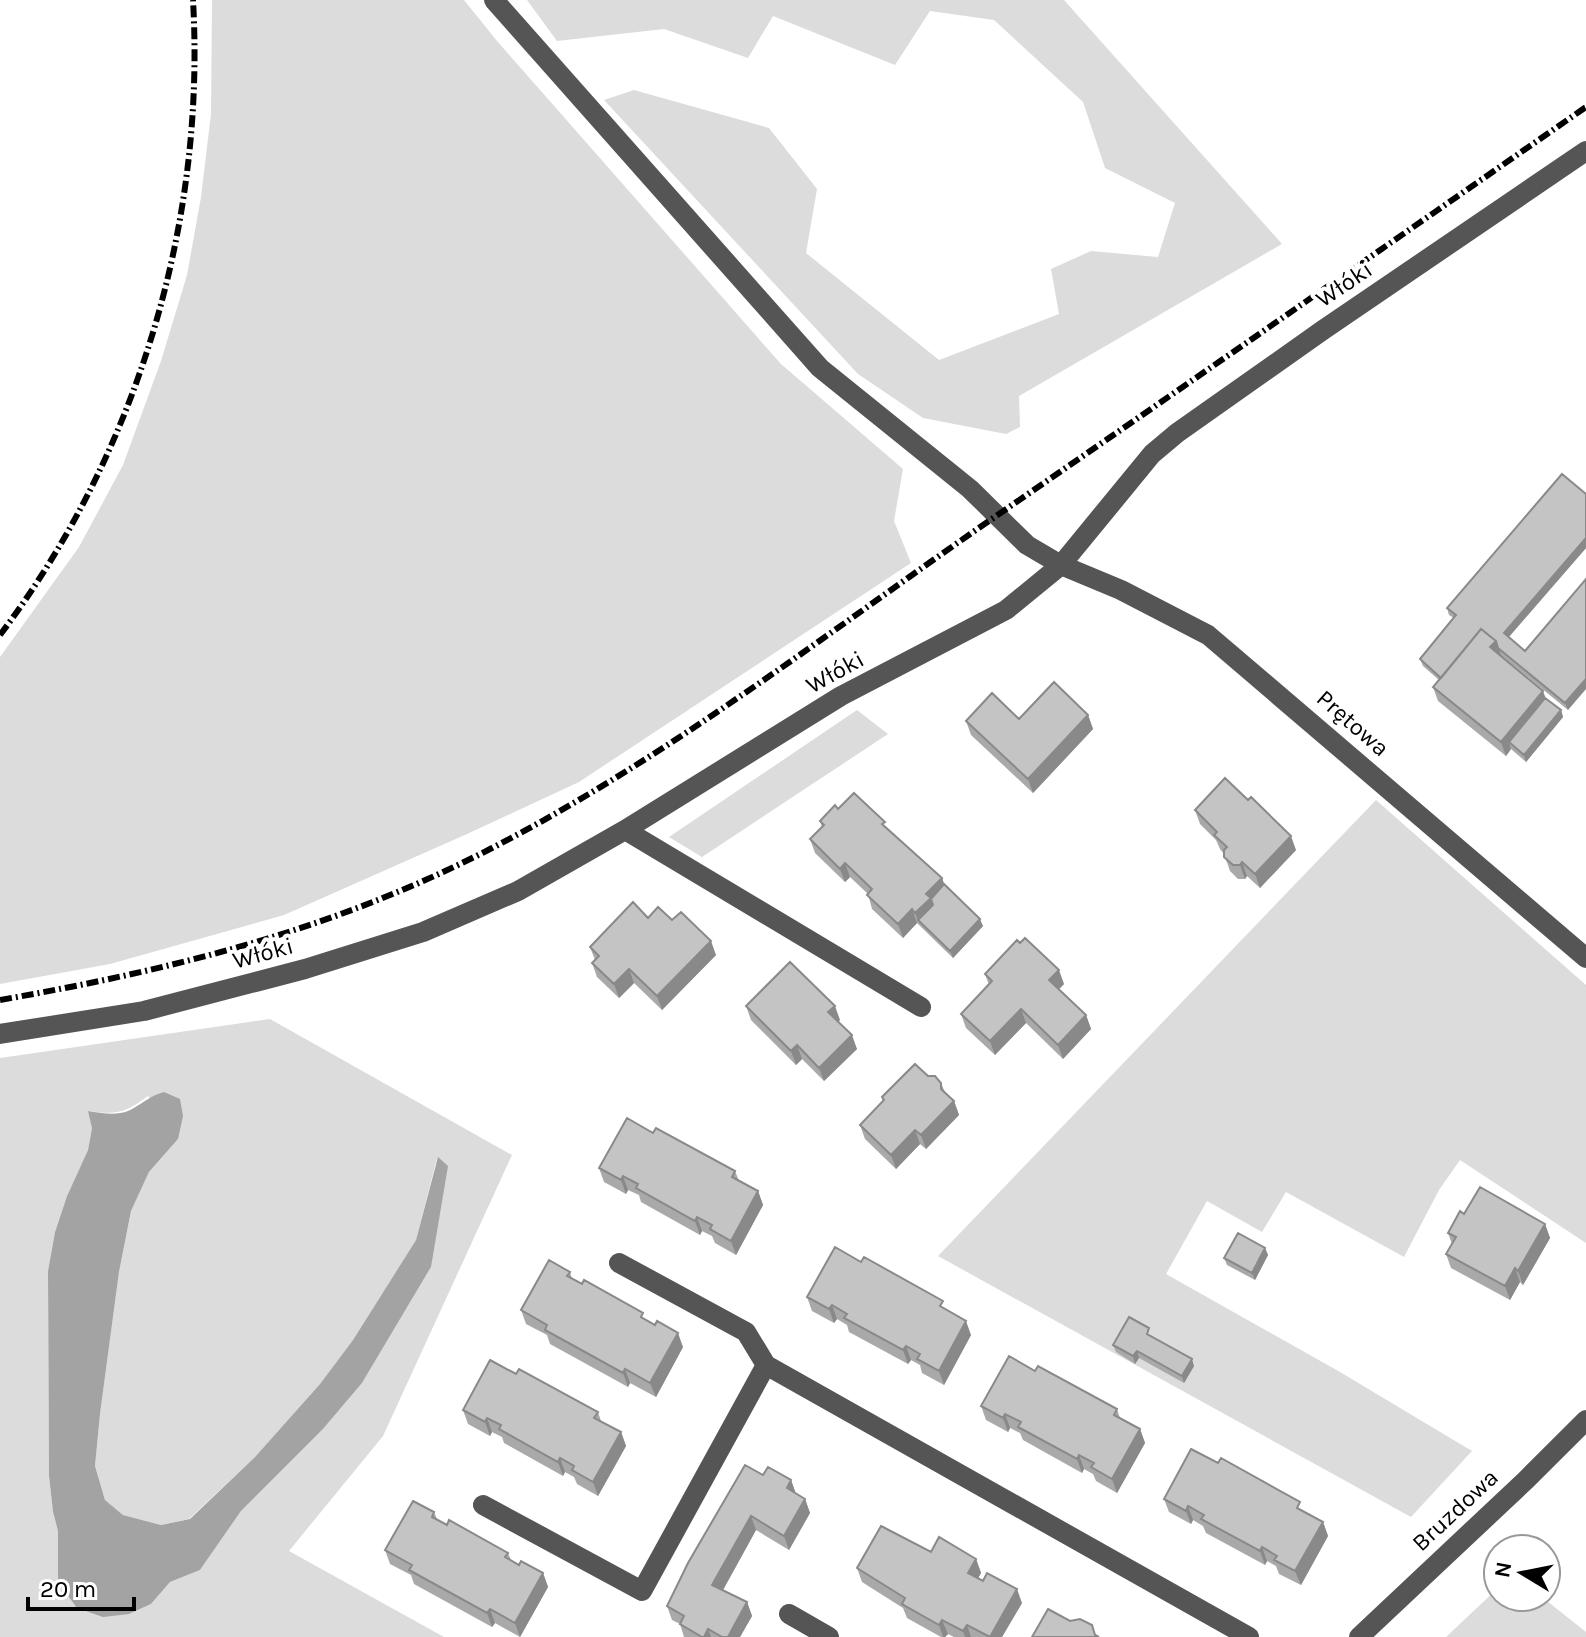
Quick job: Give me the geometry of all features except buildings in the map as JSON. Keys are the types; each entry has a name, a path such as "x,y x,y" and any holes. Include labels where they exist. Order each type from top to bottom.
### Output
{"street":[{"name":"Prętowa","path":"494,0 529,44 820,368 970,489 1027,545 1061,565 1121,590 1208,635 1586,958"},
{"name":"Włóki","path":"0,1034 144,1011 305,969 423,932 518,891 625,830 841,696 1006,610 1061,565 1152,454 1177,433 1586,151"},
{"path":"625,830 921,1007"},
{"path":"619,1263 746,1332 766,1365 1249,1637"},
{"path":"483,1505 642,1591 766,1365"},
{"name":"Bruzdowa","path":"1359,1637 1586,1420"},
{"path":"789,1614 829,1637"}],"shaded area":[{"path":"212,0 464,0 781,364 903,469 894,521 911,563 579,782 467,834 284,915 110,964 0,984 0,657 79,547 123,465 161,361 187,275 201,197 211,114"},
{"path":"527,0 1064,0 1282,244 1019,396 1020,427 1006,434 923,418 858,374 604,100 634,90 769,128 817,189 806,253 939,360 1059,314 1051,269 1091,251 1158,257 1175,203 1105,168 1083,102 994,20 930,11 895,65 773,16 748,58 664,29 557,41"},
{"path":"857,710 888,734 702,857 669,837"},
{"path":"1376,800 1586,985 1586,1243 1460,1160 1439,1190 1404,1257 1286,1192 1262,1232 1207,1201 1166,1274 1472,1451 1411,1517 938,1256"},
{"path":"270,1019 512,1155 383,1436 289,1551 444,1637 0,1637 0,1058","holes":["148,1096 178,1139 149,1172 131,1211 119,1272 95,1466 105,1500 123,1515 161,1525 189,1519 255,1457 320,1384 353,1340 416,1240 437,1158 431,1267 362,1383 323,1429 241,1511 200,1570 170,1582 151,1604 129,1614 58,1582 58,1531 49,1476 48,1271 55,1232 88,1150 92,1128 89,1111 120,1111"]},
{"path":"164,1092 180,1099 183,1116 178,1139 149,1172 131,1211 119,1272 95,1466 105,1500 123,1515 161,1525 190,1519 255,1457 320,1384 353,1340 416,1240 438,1157 448,1166 431,1267 362,1383 323,1429 241,1511 200,1570 170,1582 151,1604 129,1614 103,1617 77,1608 58,1582 58,1531 49,1476 48,1271 55,1232 88,1150 92,1128 88,1111 123,1113"},
{"path":"1482,1603 1482,1613 1562,1613 1586,1632 1586,1637 1446,1637"}],"railway":[{"path":"0,635 48,565 89,491 124,414 152,334 174,252 187,169 194,85 193,0"},
{"path":"0,1000 190,960 313,924 433,877 556,813 744,694 1586,107"}]}
